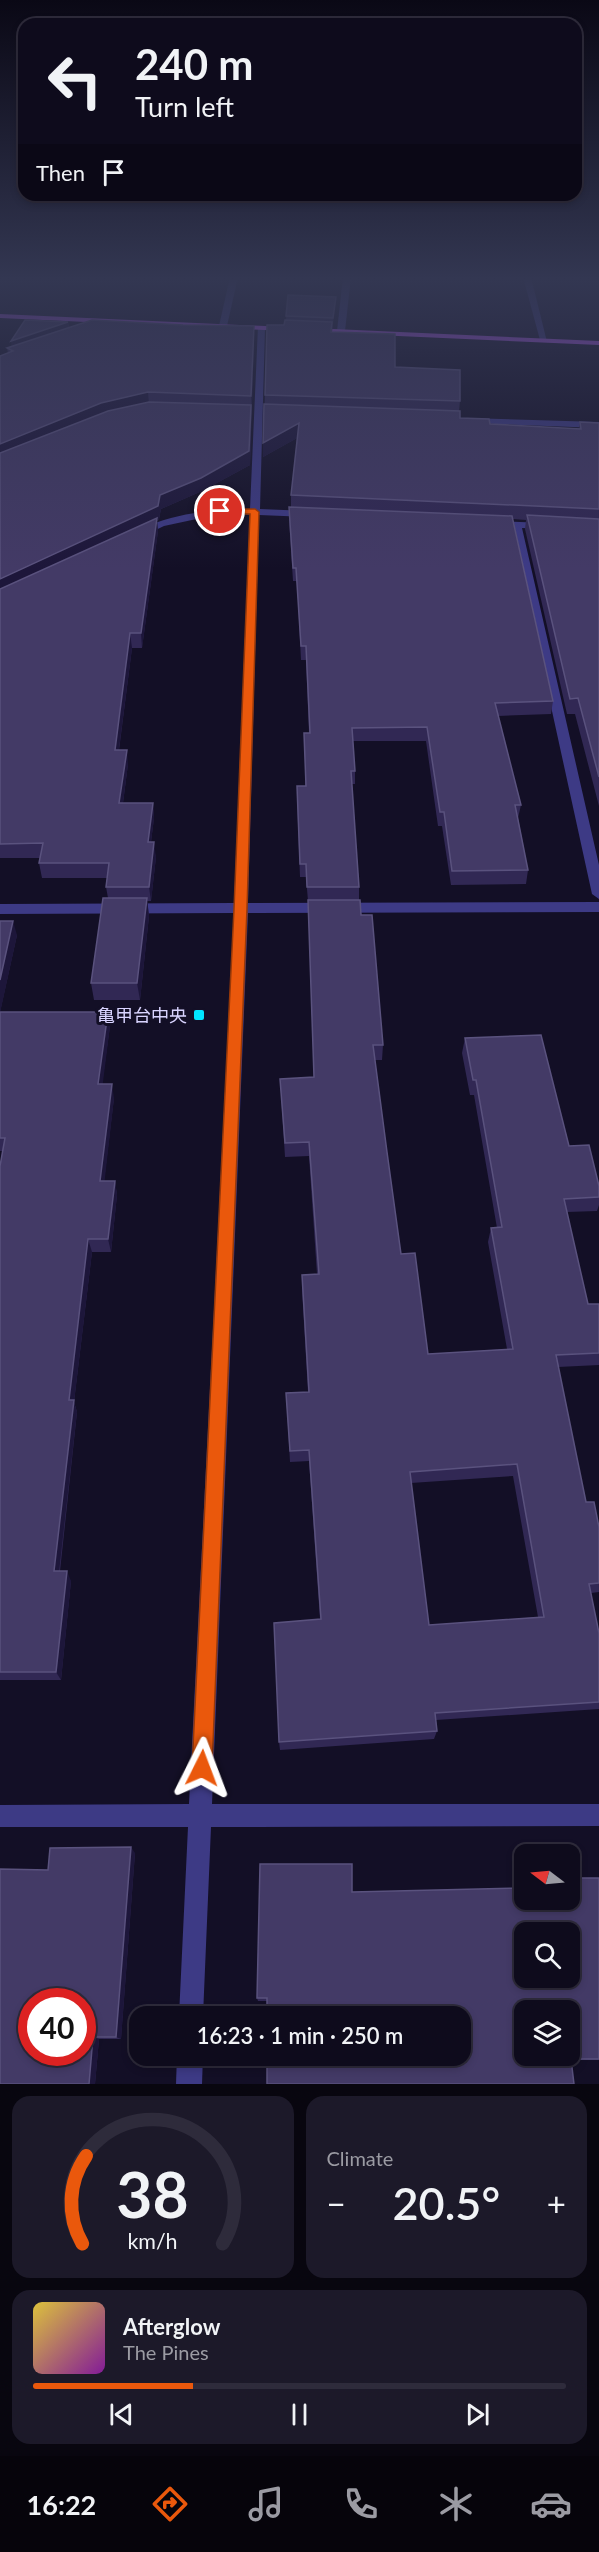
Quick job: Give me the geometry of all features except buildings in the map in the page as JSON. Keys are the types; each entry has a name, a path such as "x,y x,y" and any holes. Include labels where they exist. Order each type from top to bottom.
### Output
{"street":[{"path":"191,2006 241,909 260,374"},
{"path":"458,420 599,425"},
{"path":"129,539 161,524 210,513 255,512 314,515"},
{"path":"480,523 552,526"},
{"path":"516,525 599,894"},
{"path":"0,909 599,907"},
{"path":"0,1815 599,1815"},
{"path":"189,2084 190,2066"}],"place":[{"name":"亀甲台中央","path":"199,1015"}],"route":[{"path":"202,1768 241,909 255,512 220,511"}]}
